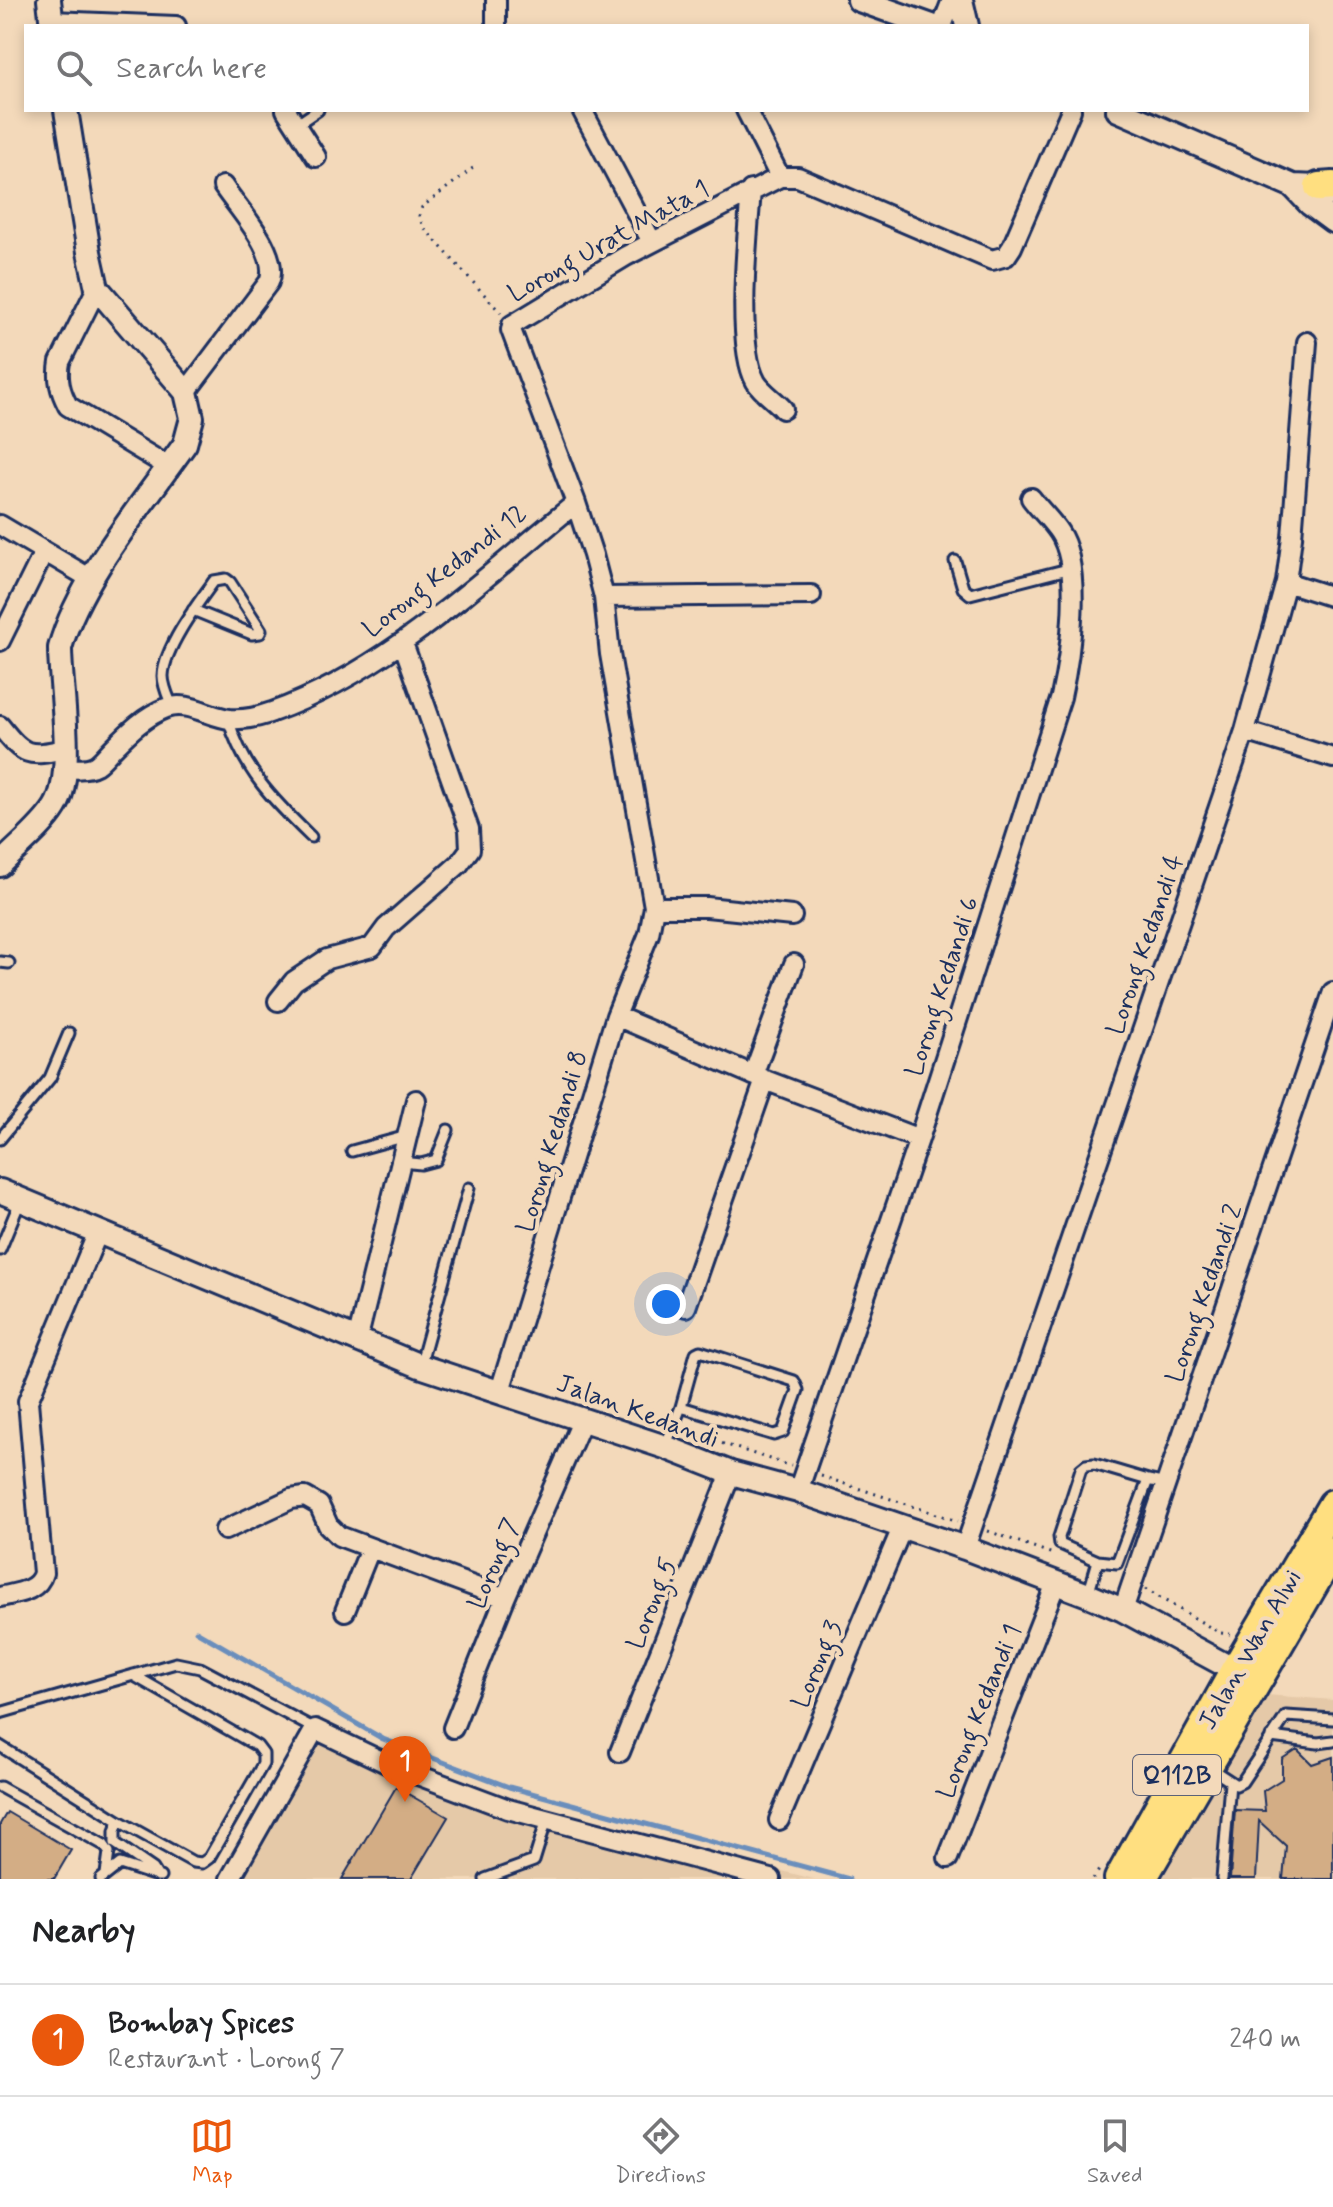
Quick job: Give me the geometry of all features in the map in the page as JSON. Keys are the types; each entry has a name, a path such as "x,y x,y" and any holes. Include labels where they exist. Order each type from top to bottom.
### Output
{"main road":[{"name":"Jalan Wan Alwi","path":"1142,1879 1206,1766 1246,1676 1251,1643 1333,1504"},
{"name":"Jalan Wan Alwi","path":"1119,1879 1246,1676 1333,1551"}],"street":[{"path":"496,0 496,24"},
{"path":"859,0 926,24"},
{"path":"943,24 952,0"},
{"path":"961,0 967,24"},
{"path":"51,16 151,24"},
{"path":"0,865 55,808 63,790 65,759 60,648 65,631 91,579 185,444 192,418 186,392 97,288 66,112"},
{"path":"583,112 652,242"},
{"path":"747,112 780,177 798,177 992,260 1001,259 1012,247 1070,112"},
{"path":"1123,112 1319,188 1310,204 1333,221"},
{"path":"291,117 316,157"},
{"name":"Lorong Urat Mata 1","path":"654,907 610,654 604,597 576,503 511,330 512,325 652,242 780,177"},
{"path":"186,392 269,282 273,272 266,249 223,186"},
{"path":"751,190 745,280 748,347 757,382 783,409"},
{"path":"97,288 60,362 60,392 68,406 169,467"},
{"name":"Lorong Kedandi 4","path":"965,1548 1245,731 1286,582 1307,342"},
{"name":"Lorong Kedandi 6","path":"802,1481 919,1139 1061,697 1070,637 1072,568 1059,531 1031,498"},
{"name":"Lorong Kedandi 12","path":"172,706 195,708 228,719 251,718 273,712 350,676 403,643 576,503"},
{"path":"0,525 91,579"},
{"path":"0,641 44,552"},
{"path":"1286,582 1333,597"},
{"path":"604,597 811,595"},
{"path":"278,1001 294,981 327,959 372,947 386,928 459,864 470,849 469,829 403,643"},
{"path":"0,726 20,750 29,754 95,765 154,713 172,706"},
{"path":"1245,731 1333,758"},
{"path":"654,907 696,906 792,916"},
{"name":"Lorong Kedandi 8","path":"500,1391 616,1016 649,934 654,907"},
{"path":"686,1307 794,964"},
{"name":"Lorong Kedandi 2","path":"1123,1610 1133,1582 1157,1482 1333,992"},
{"path":"616,1016 759,1078 919,1139"},
{"path":"357,1341 416,1100"},
{"name":"Jalan Kedandi","path":"10,1195 420,1366 583,1419 669,1438 731,1473 802,1481 902,1528 965,1548 1123,1610 1246,1676"},
{"path":"0,1597 30,1589 41,1581 44,1565 28,1401 98,1232"},
{"name":"Lorong 7","path":"453,1728 505,1598 583,1419"},
{"name":"Lorong 5","path":"620,1752 731,1473"},
{"path":"225,1530 291,1499 305,1497 319,1505 328,1525 339,1536 505,1598"},
{"name":"Lorong 3","path":"779,1820 902,1528"},
{"path":"345,1611 370,1549"},
{"name":"Lorong Kedandi 1","path":"948,1858 1056,1583"},
{"path":"230,1879 315,1729 357,1751 508,1809 765,1878"}],"lane":[{"path":"955,561 963,588 970,594 1072,568"},
{"path":"172,706 164,686 164,667 183,624 193,610 214,581 226,579 260,626 260,633 252,634 193,610"},
{"path":"228,719 235,742 259,784 311,837"},
{"path":"0,1139 50,1078 69,1033"},
{"path":"401,1162 421,1164 436,1160 448,1130"},
{"path":"352,1151 407,1136"},
{"path":"420,1366 469,1188"},
{"path":"0,1250 10,1195"},
{"path":"669,1438 696,1353 700,1351 794,1381 798,1390 783,1432 774,1435 681,1407"},
{"path":"1094,1464 1157,1482 1121,1559 1111,1564 1098,1561 1060,1544 1059,1537 1081,1469 1086,1465 1094,1464"},
{"path":"1088,1595 1098,1561"},
{"path":"0,1713 176,1663 200,1668 315,1729"},
{"path":"0,1746 119,1821 193,1862 202,1863 209,1858 263,1764 263,1754 257,1746 133,1675"},
{"path":"1206,1766 1236,1785 1242,1782 1286,1716 1333,1719"},
{"path":"1271,1737 1318,1743 1333,1741"},
{"path":"1222,1879 1230,1783"},
{"path":"0,1800 3,1788 104,1845 109,1852 104,1876"},
{"path":"485,1879 534,1861 547,1819"},
{"path":"119,1821 115,1843 153,1869 160,1878"},
{"path":"104,1876 120,1864 126,1864 151,1877 160,1878"}],"path":[{"path":"473,168 422,207 419,216 423,227 512,325"},
{"path":"669,1438 802,1481 972,1525 1055,1554"},
{"path":"1133,1582 1220,1633 1235,1634 1251,1643"}],"shaded area":[{"path":"1266,1695 1333,1700 1333,1879 1161,1879"},
{"path":"325,1720 397,1758 512,1803 814,1879 236,1879"}],"building":[{"path":"1297,1749 1312,1764 1333,1757 1333,1879 1283,1879 1286,1846 1259,1821 1256,1879 1230,1879 1235,1810 1265,1811 1263,1791 1282,1779 1282,1759"},
{"path":"396,1787 448,1817 411,1879 342,1879"},
{"path":"7,1812 71,1850 54,1879 0,1879 0,1824"}],"waterway":[{"path":"196,1631 383,1739 509,1787 849,1879"}],"place":[{"name":"Bombay Spices","path":"405,1802"}]}
